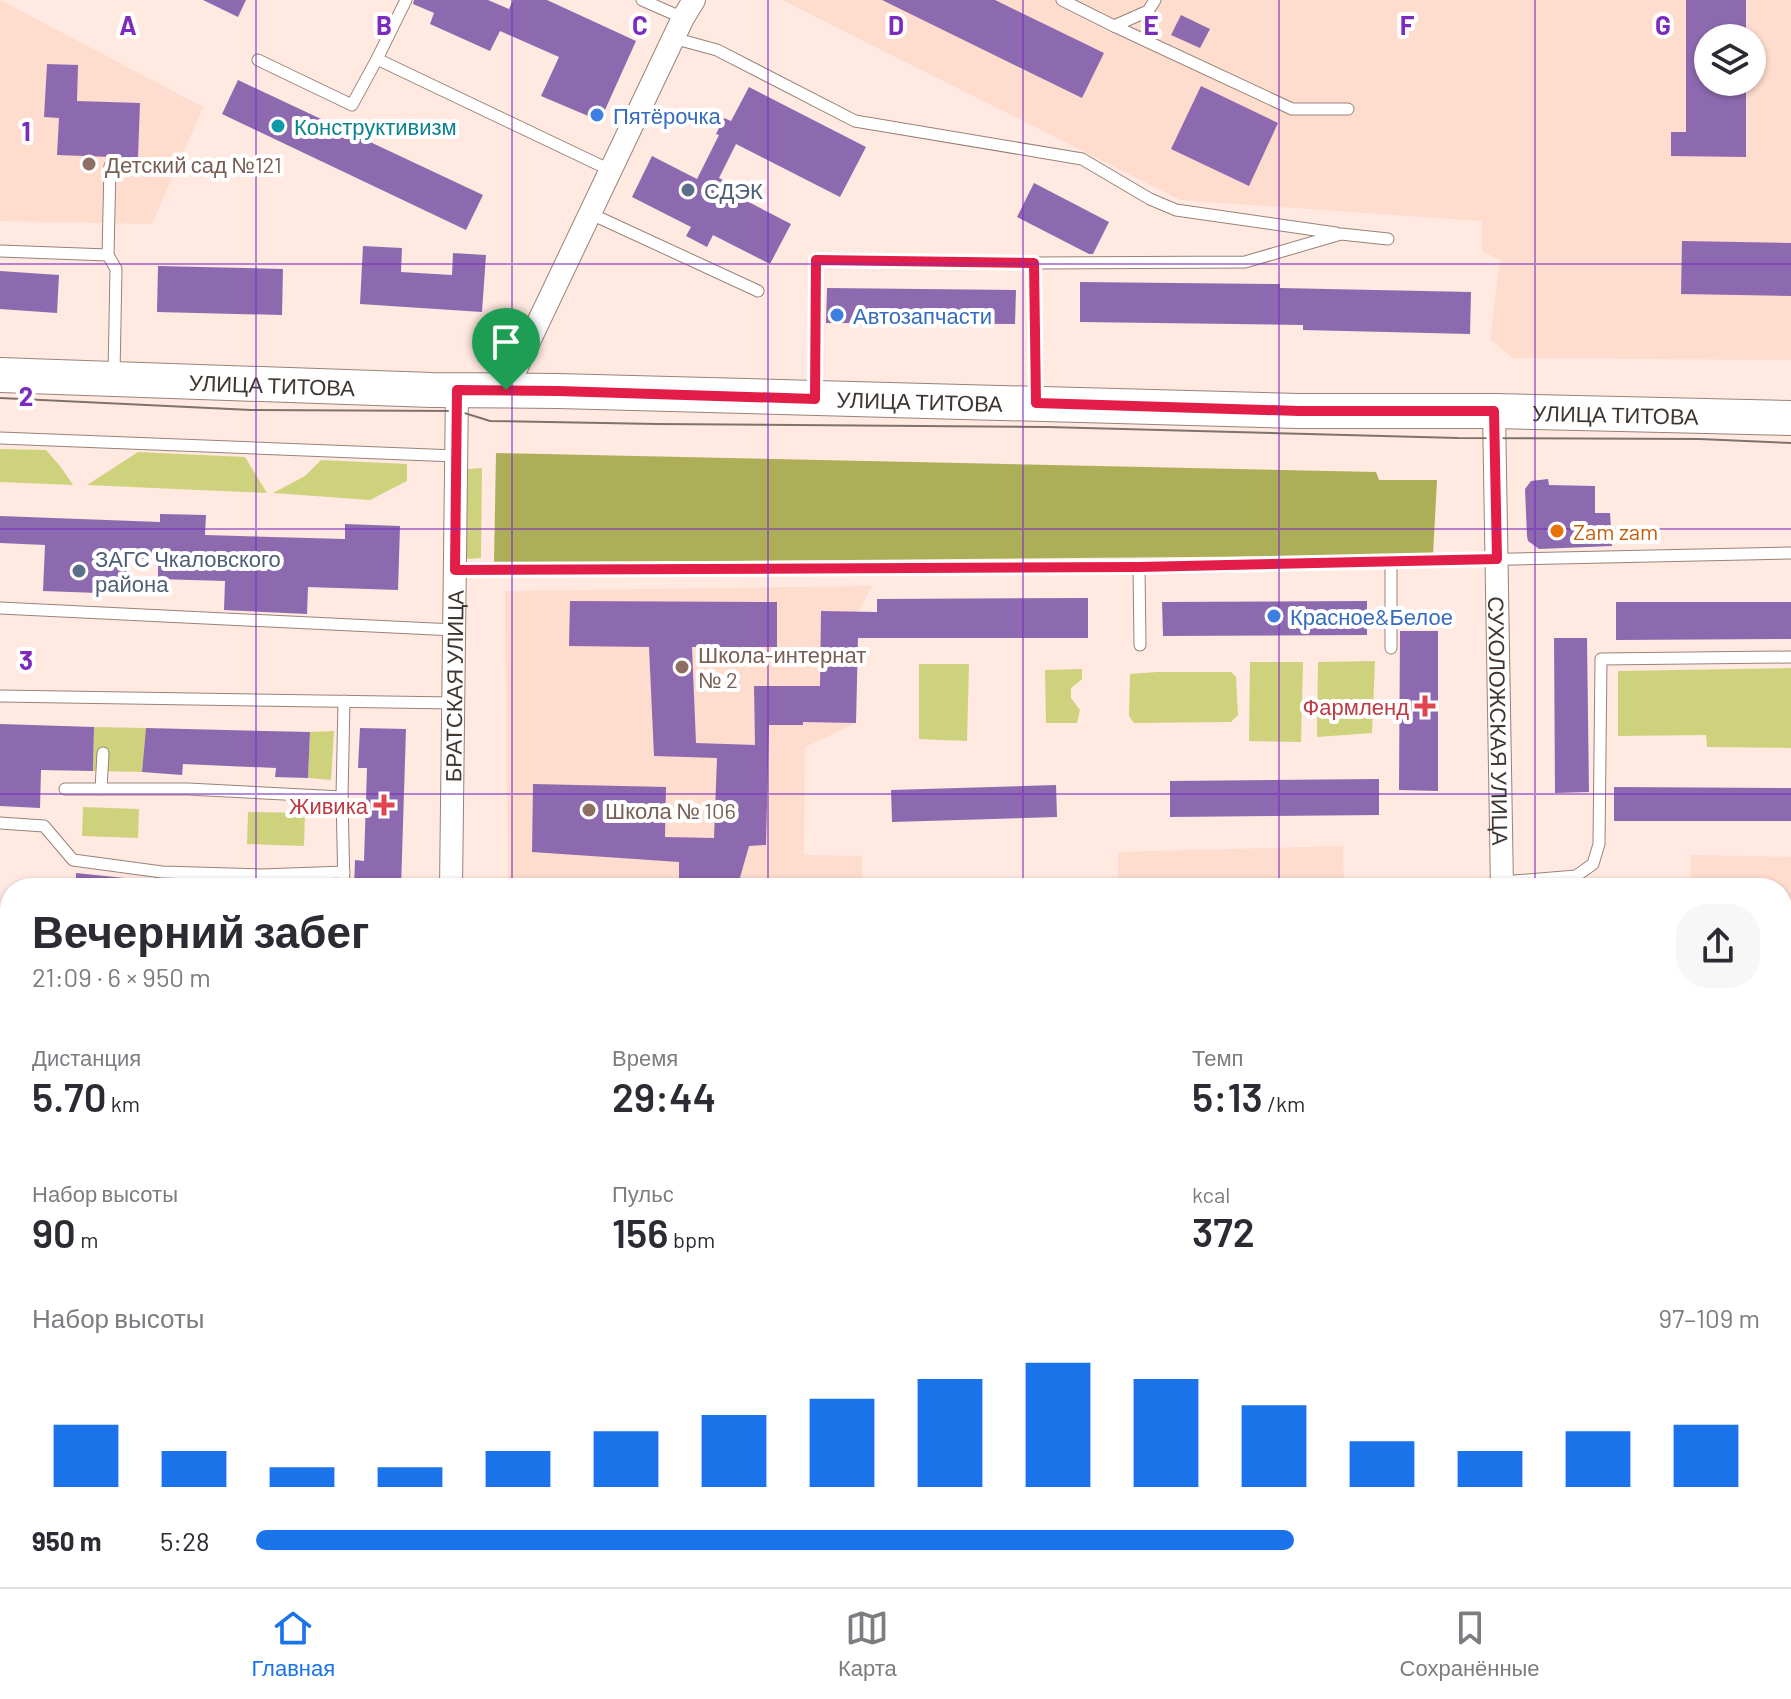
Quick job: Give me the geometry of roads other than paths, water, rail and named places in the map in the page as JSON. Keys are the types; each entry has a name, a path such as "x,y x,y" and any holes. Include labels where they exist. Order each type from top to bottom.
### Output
{"main road":[{"name":"УЛИЦА ТИТОВА","path":"0,375 1299,411 1494,411 1791,418"}],"street":[{"path":"506,390 688,9"},
{"name":"БРАТСКАЯ УЛИЦА","path":"451,878 457,390"},
{"name":"СУХОЛОЖСКАЯ УЛИЦА","path":"1494,411 1502,878"}],"lane":[{"path":"258,60 352,105 406,0"},
{"path":"642,0 688,9"},
{"path":"1062,0 1292,109 1348,109"},
{"path":"1114,26 1148,11 1155,0"},
{"path":"673,38 717,50 855,121 1082,159 1150,199 1176,210 1388,239"},
{"path":"377,59 610,170"},
{"path":"110,166 108,255 116,269 114,379"},
{"path":"589,213 758,291"},
{"path":"815,399 816,260 1245,262 1341,234"},
{"path":"0,251 108,255"},
{"path":"1034,263 1036,403"},
{"path":"0,438 456,456"},
{"path":"455,570 1139,567 1791,553"},
{"path":"1391,561 1391,648"},
{"path":"1139,567 1140,645"},
{"path":"0,608 454,630"},
{"path":"1560,878 1576,876 1593,864 1599,844 1601,659 1791,657"},
{"path":"0,696 454,703"},
{"path":"344,701 344,878"},
{"path":"101,789 103,753"},
{"path":"65,789 188,789 342,797"},
{"path":"0,823 44,826 73,860 162,872 262,875 344,872"}],"tram line":[{"path":"0,398 251,410 458,411 490,421 1048,427 1791,443"}],"place":[{"name":"Пятёрочка","path":"597,115"},
{"name":"Конструктивизм","path":"278,126"},
{"name":"Детский сад №121","path":"89,164"},
{"name":"СДЭК","path":"688,190"},
{"name":"Автозапчасти","path":"837,315"},
{"name":"Zam zam","path":"1557,531"},
{"name":"ЗАГС Чкаловского района","path":"79,571"},
{"name":"Красное&Белое","path":"1274,616"},
{"name":"Школа-интернат № 2","path":"682,667"},
{"name":"Фармленд","path":"1425,706"},
{"name":"Живика","path":"384,805"},
{"name":"Школа № 106","path":"589,810"}]}
